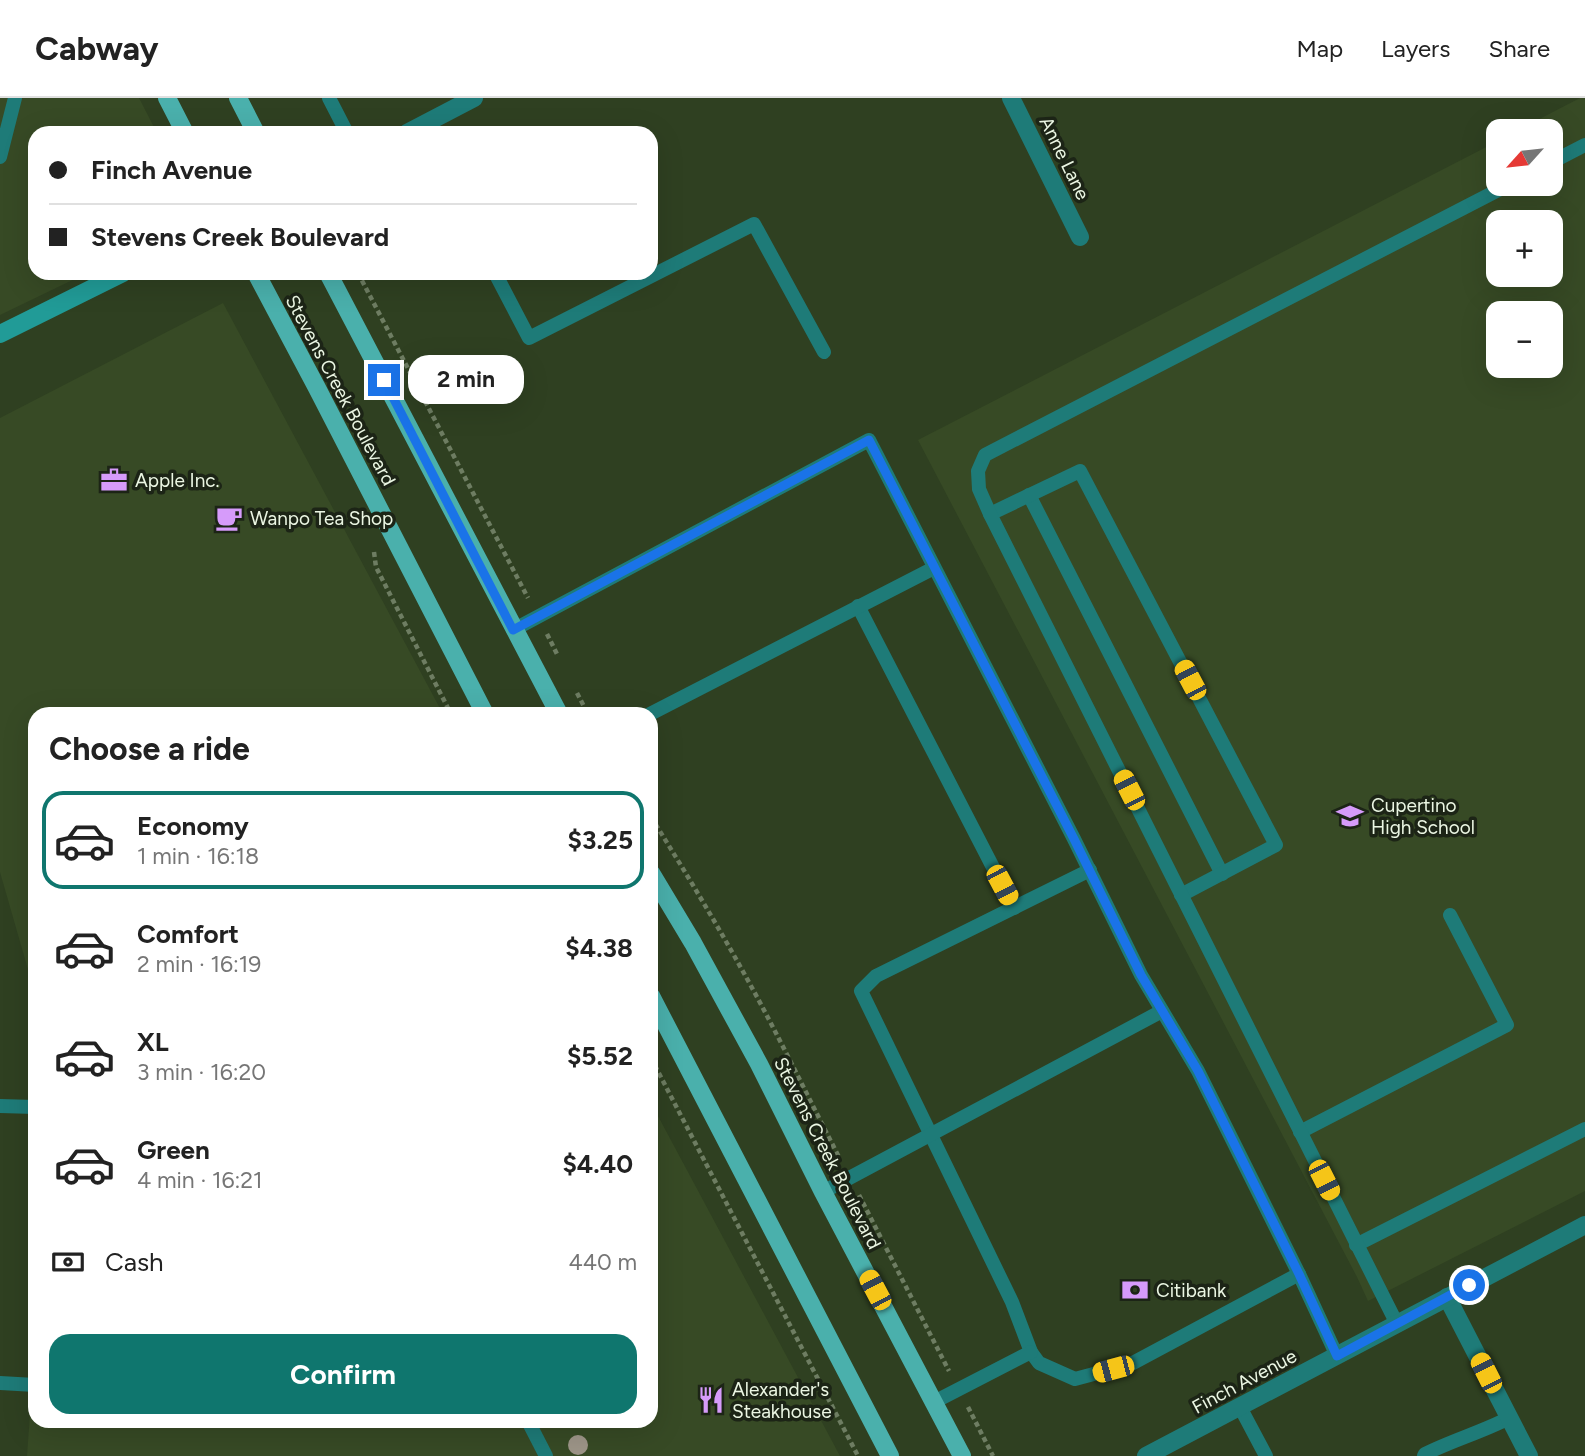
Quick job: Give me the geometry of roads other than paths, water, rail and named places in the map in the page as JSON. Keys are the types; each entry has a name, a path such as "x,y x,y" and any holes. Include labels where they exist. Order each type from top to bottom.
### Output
{"main road":[{"path":"167,98 181,126"},
{"path":"238,98 252,126"},
{"path":"0,334 110,280"},
{"name":"Stevens Creek Boulevard","path":"260,280 481,707"},
{"path":"332,280 555,707"},
{"name":"Stevens Creek Boulevard","path":"658,885 759,1064 962,1456"},
{"path":"658,1009 890,1456"}],"street":[{"path":"424,126 474,98"},
{"name":"Anne Lane","path":"1011,98 1080,237"},
{"name":"Finch Avenue","path":"1146,1456 1585,1225"},
{"path":"1447,1297 1529,1456"}],"lane":[{"path":"0,157 15,98"},
{"path":"329,98 343,126"},
{"path":"1563,156 1585,145"},
{"path":"1397,1324 990,514 979,489 978,471 985,455 1487,196"},
{"path":"658,273 754,224 824,352"},
{"path":"499,280 529,338 643,280"},
{"path":"513,630 869,440 1090,870 1141,975 1198,1071 1337,1356"},
{"path":"990,514 1080,471 1276,845 1181,895"},
{"path":"1029,495 1222,874"},
{"path":"658,710 934,568"},
{"path":"858,606 1014,908"},
{"path":"1090,870 876,976 861,991 1012,1302 1031,1352 1039,1363 1075,1379 1131,1364 1299,1274"},
{"path":"1300,1132 1507,1025 1450,915"},
{"path":"823,1192 1162,1011"},
{"path":"0,1106 28,1107"},
{"path":"1356,1245 1585,1129"},
{"path":"934,1402 1031,1352"},
{"path":"0,1383 28,1385"},
{"path":"1240,1407 1266,1456"},
{"path":"1424,1456 1454,1440 1483,1431 1509,1418"},
{"path":"532,1428 546,1456"}],"place":[{"name":"Apple Inc.","path":"114,480"},
{"name":"Wanpo Tea Shop","path":"229,518"},
{"name":"Cupertino High School","path":"1350,816"},
{"name":"Citibank","path":"1135,1290"},
{"name":"Alexander's Steakhouse","path":"711,1400"}]}
